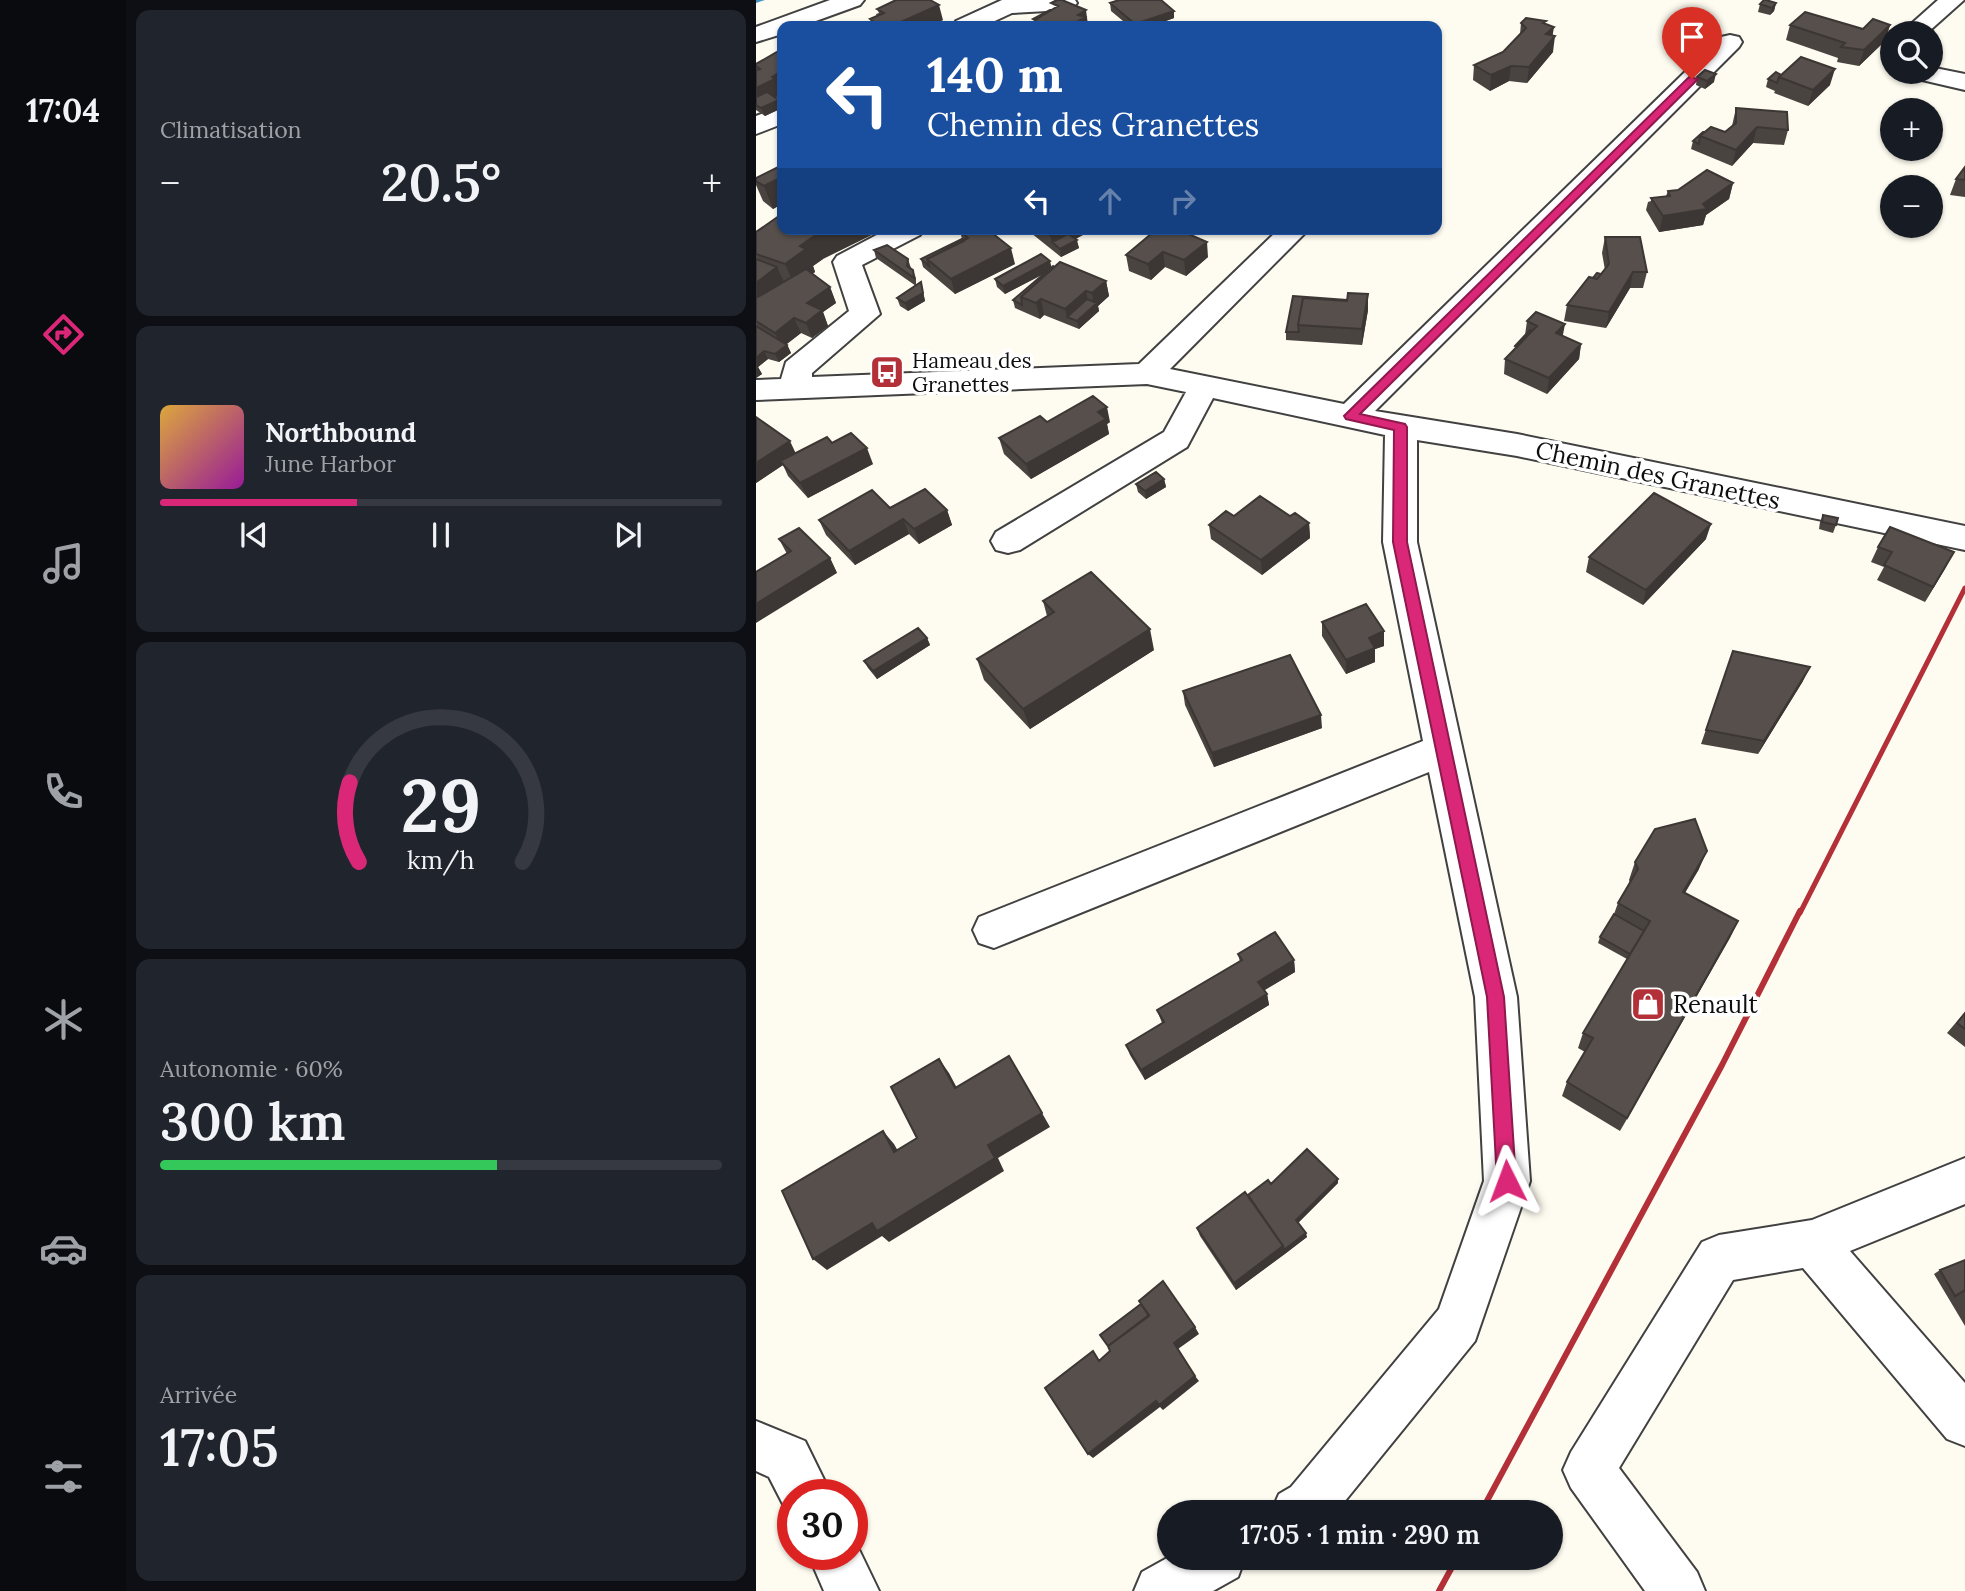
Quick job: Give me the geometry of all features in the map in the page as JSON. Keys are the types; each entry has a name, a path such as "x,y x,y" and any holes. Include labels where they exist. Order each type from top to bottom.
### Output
{"street":[{"path":"794,21 852,0"},
{"path":"1926,21 1950,0"},
{"path":"976,21 1007,6 1065,3"},
{"path":"756,35 777,27"},
{"path":"1350,416 1730,42"},
{"path":"1943,77 1965,82"},
{"path":"756,129 777,117"},
{"path":"756,129 777,127"},
{"path":"795,389 797,369 865,314 847,262 899,235"},
{"path":"1147,374 1289,235"},
{"name":"Chemin des Granettes","path":"756,390 1147,374 1401,427 1517,445 1965,538"},
{"path":"1008,541 1176,439 1210,386"},
{"path":"1313,1500 1458,1324 1507,1181 1496,997 1400,542 1401,427"},
{"path":"994,930 1445,749"},
{"path":"1678,1591 1589,1470 1719,1259 1812,1243 1965,1181"},
{"path":"1812,1243 1965,1421"},
{"path":"756,1446 787,1459 797,1479"},
{"path":"842,1570 852,1591"},
{"path":"1161,1591 1198,1570"}],"building":[{"path":"896,0 930,0 939,5 903,21 873,21 870,19 884,13 877,9"},
{"path":"1062,0 1086,10 1078,15 1085,17 1078,21 1034,21 1058,6 1051,3"},
{"path":"1119,0 1161,0 1174,11 1144,21 1131,21 1110,3"},
{"path":"1764,0 1776,3 1772,8 1760,4"},
{"path":"1805,12 1863,29 1873,19 1880,21 1880,35 1864,50 1841,47 1845,43 1790,25"},
{"path":"1526,18 1546,21 1543,23 1554,27 1546,34 1555,36 1529,67 1511,66 1491,75 1474,65 1503,52 1526,28 1521,23"},
{"path":"777,52 777,74 772,77 775,79 756,88 756,70 760,69 756,64"},
{"path":"1801,57 1835,69 1813,90 1779,77"},
{"path":"1705,70 1716,74 1707,81 1697,77"},
{"path":"1776,72 1781,75 1777,83 1768,79"},
{"path":"767,92 777,101 761,108 756,105 756,97"},
{"path":"1736,108 1787,112 1788,130 1757,127 1736,150 1700,136 1711,127 1725,132 1736,123"},
{"path":"1703,132 1699,144 1693,141"},
{"path":"1965,167 1965,180 1956,179"},
{"path":"777,168 777,180 764,186 756,181 756,178"},
{"path":"1707,170 1733,183 1703,204 1707,209 1663,216 1651,198 1670,196 1668,191 1678,190"},
{"path":"777,217 777,235 816,235 800,246 806,249 785,264 756,254 756,232"},
{"path":"965,235 995,235 1011,248 951,279 927,259 968,238"},
{"path":"1066,235 1077,240 1060,249 1052,242"},
{"path":"1150,235 1191,235 1207,242 1184,260 1163,252 1148,264 1126,255"},
{"path":"1605,237 1640,237 1647,272 1633,272 1609,312 1567,305 1589,277 1597,279 1609,264"},
{"path":"962,239 964,241 927,259 929,266 921,259"},
{"path":"887,245 908,259 907,266 913,270 914,278 874,250"},
{"path":"1041,254 1050,261 1003,286 995,279"},
{"path":"756,259 777,267 756,283"},
{"path":"1060,262 1106,281 1092,293 1086,291 1065,309 1041,299 1036,303 1021,297"},
{"path":"1053,266 1021,297 1022,305 1013,300"},
{"path":"806,269 830,287 807,303 822,310 806,323 794,318 775,333 756,321 756,298"},
{"path":"921,282 923,293 905,303 897,298"},
{"path":"1348,293 1368,294 1362,329 1298,325 1303,298 1347,301"},
{"path":"1293,296 1347,300 1303,298 1299,332 1286,332"},
{"path":"1087,299 1097,303 1077,321 1067,317"},
{"path":"1536,312 1565,324 1556,333 1581,344 1549,378 1505,359 1537,326 1527,321"},
{"path":"756,326 787,345 775,354 764,351 756,358"},
{"path":"1530,330 1532,331 1515,346"},
{"path":"1093,396 1107,407 1098,412 1106,419 1026,464 999,438 1040,416 1047,422"},
{"path":"756,417 790,441 756,463"},
{"path":"851,433 867,448 800,483 780,461 827,437 832,443"},
{"path":"1156,472 1164,479 1145,491 1136,484"},
{"path":"925,489 947,510 914,529 903,519 849,551 819,520 872,490 890,508"},
{"path":"1654,493 1711,524 1646,590 1589,557"},
{"path":"1260,496 1290,516 1295,513 1309,523 1261,560 1209,525 1226,511 1234,516"},
{"path":"1823,515 1838,518 1836,525 1822,522"},
{"path":"1890,527 1954,552 1933,587 1884,565 1892,552 1878,547"},
{"path":"799,528 830,558 756,604 756,572 791,551 779,539"},
{"path":"1091,572 1150,629 1023,709 977,659 1054,612 1043,601"},
{"path":"1366,604 1384,631 1369,638 1375,648 1346,660 1322,622"},
{"path":"918,628 927,638 873,671 864,661"},
{"path":"1733,651 1810,667 1764,741 1706,730"},
{"path":"1290,655 1321,715 1212,753 1183,691"},
{"name":"Renault","path":"1695,819 1707,851 1683,892 1738,921 1627,1118 1567,1082 1593,1038 1583,1033 1650,921 1618,903 1638,869 1635,862 1655,829"},
{"path":"1614,914 1644,931 1630,954 1600,937"},
{"path":"1275,932 1294,960 1258,982 1267,994 1141,1070 1126,1045 1164,1022 1157,1010 1242,960 1238,954"},
{"path":"1965,1013 1965,1029 1957,1023"},
{"path":"1009,1056 1042,1113 988,1145 995,1158 877,1231 872,1223 813,1259 782,1191 883,1131 894,1152 917,1138 891,1087 939,1059 955,1088"},
{"path":"1307,1149 1338,1179 1296,1220 1306,1233 1284,1250 1248,1195 1268,1180 1271,1184"},
{"path":"1245,1192 1283,1246 1234,1283 1197,1228"},
{"path":"1965,1260 1965,1290 1955,1296 1940,1270"},
{"path":"1163,1281 1195,1327 1174,1343 1195,1376 1159,1405 1156,1401 1088,1454 1045,1388 1093,1351 1099,1361 1110,1351 1108,1346 1149,1315 1139,1301"},
{"path":"1141,1304 1149,1316 1108,1346 1100,1335"}],"waterway":[{"path":"756,0 761,0"}],"railway":[{"path":"1800,913 1965,588"},
{"path":"1487,1500 1722,1065 1800,911"},
{"path":"1439,1591 1450,1570"}],"place":[{"name":"Hameau des Granettes","path":"887,372"},
{"name":"Renault","path":"1648,1004"}],"route":[{"path":"1507,1181 1496,997 1400,542 1401,427 1350,416 1692,79"}]}
